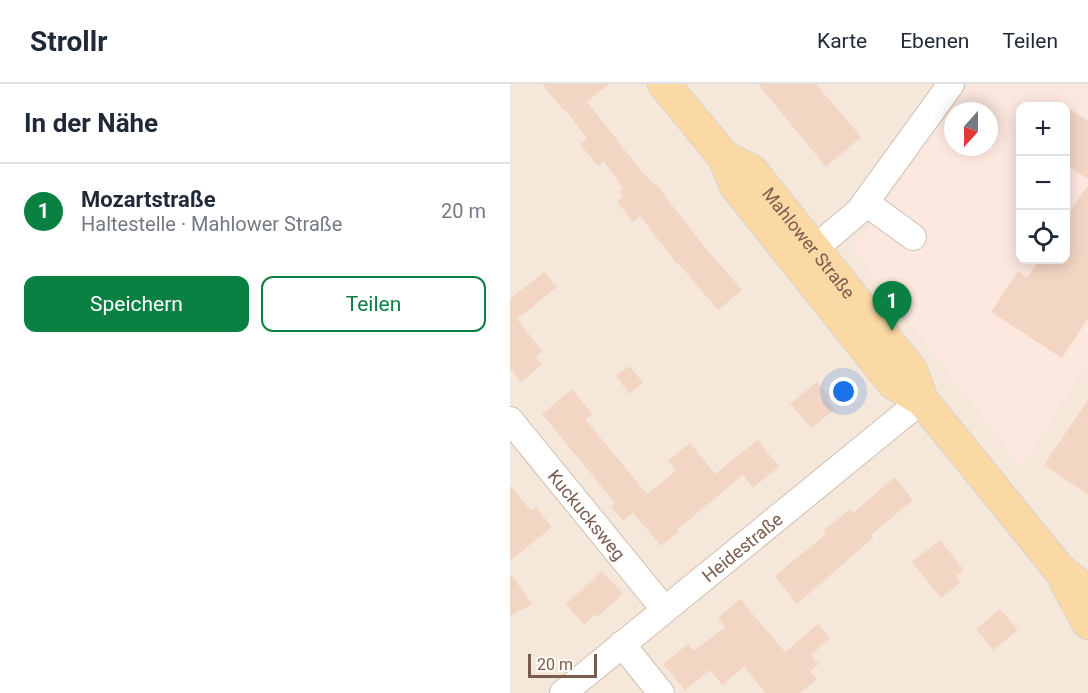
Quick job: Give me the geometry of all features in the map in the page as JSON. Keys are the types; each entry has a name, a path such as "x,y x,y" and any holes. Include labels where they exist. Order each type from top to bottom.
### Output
{"main road":[{"name":"Mahlower Straße","path":"664,84 724,158 752,171 806,257 910,370 922,400 1059,569 1088,624"},
{"name":"Mahlower Straße","path":"1059,569 1088,593"}],"street":[{"path":"806,257 859,211 951,84"},
{"path":"865,202 913,237"},
{"name":"Heidestraße","path":"563,693 922,400"},
{"name":"Kuckucksweg","path":"510,420 664,609"},
{"path":"622,644 661,693"}],"shaded area":[{"path":"510,84 1088,84 1088,693 510,693"},
{"path":"969,84 1088,84 1088,363 1021,466 853,249 944,120 944,156 998,156 998,102 956,102"}],"building":[{"path":"542,84 609,84 587,102 643,173 656,184 702,244 742,290 718,310 677,264 640,216 633,222 617,202 623,197 620,192 623,189 604,161 598,166 580,144 587,139 566,110 564,111"},
{"path":"758,84 816,84 861,137 826,167"},
{"path":"1070,109 1088,121 1088,179 1070,167"},
{"path":"1088,185 1088,319 1062,358 991,312 1018,271 1027,278 1036,264 1070,264 1070,212"},
{"path":"544,272 557,287 517,319 542,351 536,357 542,365 521,382 510,369 510,299"},
{"path":"630,366 643,383 629,394 616,376"},
{"path":"817,382 830,397 827,399 835,409 812,428 790,404"},
{"path":"572,389 592,414 585,419 647,494 676,471 668,461 690,443 715,474 758,440 779,467 753,488 743,475 661,546 633,513 623,521 611,507 615,503 542,414"},
{"path":"1088,400 1088,495 1044,465"},
{"path":"895,477 913,500 871,535 873,538 797,604 774,575 826,534 823,531 850,509 853,513"},
{"path":"510,485 531,511 536,507 552,527 510,561"},
{"path":"940,540 964,570 956,576 961,582 941,598 912,562"},
{"path":"602,571 623,594 597,617 596,614 584,625 566,604"},
{"path":"510,573 532,604 510,616"},
{"path":"740,599 785,652 818,624 830,638 811,655 819,664 810,671 817,679 800,693 766,693 744,667 722,685 710,670 685,690 663,664 688,644 694,651 725,627 718,618"},
{"path":"1000,609 1018,630 993,650 976,629"}],"place":[{"name":"Mozartstraße","path":"892,331"}]}
